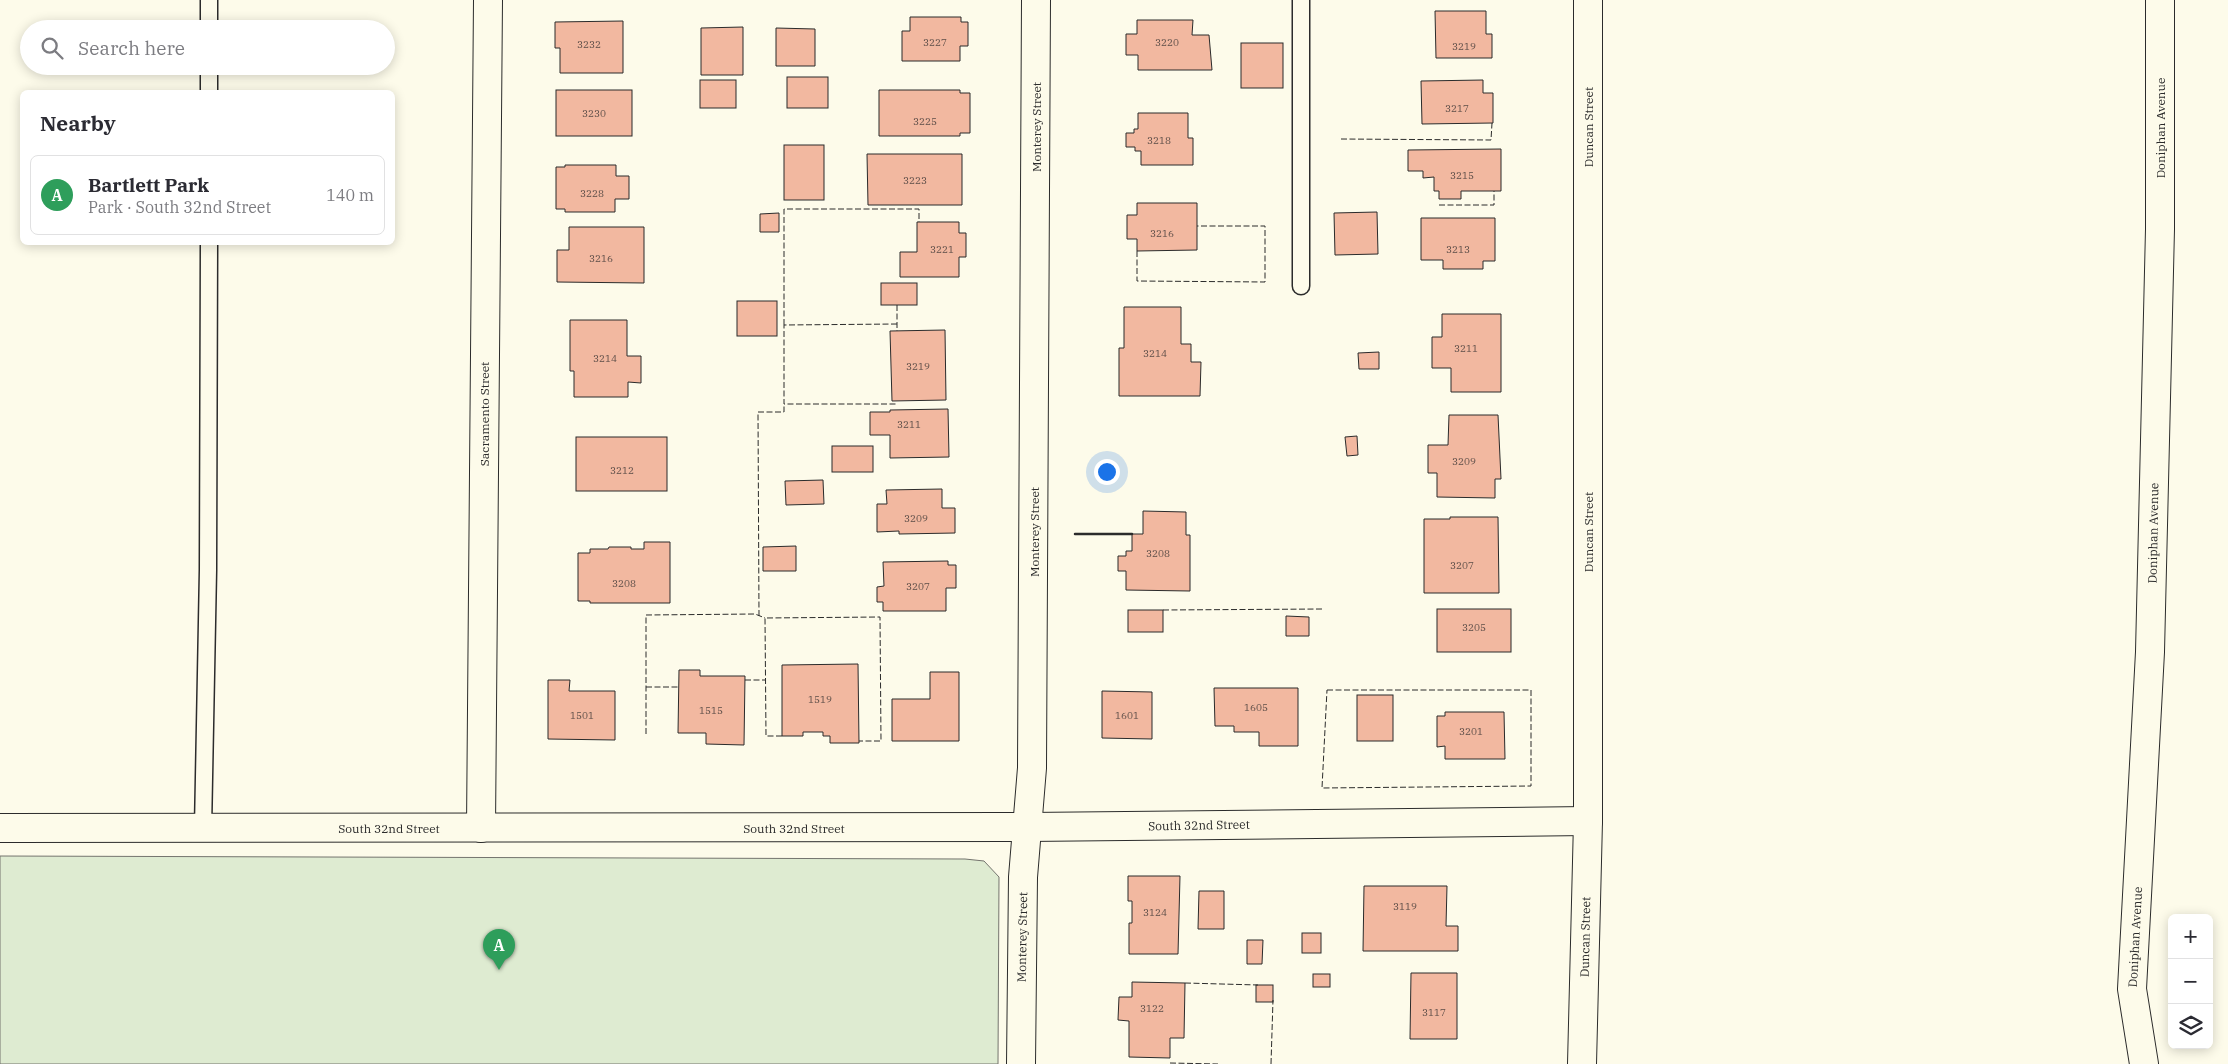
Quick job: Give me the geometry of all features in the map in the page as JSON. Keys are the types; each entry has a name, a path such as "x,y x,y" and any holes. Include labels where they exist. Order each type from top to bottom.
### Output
{"street":[{"name":"Sacramento Street","path":"481,828 488,0"},
{"name":"Monterey Street","path":"1021,1064 1023,877 1032,758 1036,0"},
{"name":"Duncan Street","path":"1582,1064 1588,821 1588,0"},
{"name":"Doniphan Avenue","path":"2144,1064 2132,990 2150,652 2159,238 2160,0"},
{"name":"South 32nd Street","path":"0,828 1028,827 1588,821"}],"lane":[{"path":"209,0 209,20"},
{"path":"1301,0 1301,286"},
{"path":"209,75 209,90"},
{"path":"203,829 208,570 209,245"}],"green space":[{"path":"0,856 965,859 984,861 999,877 998,1064 0,1064"}],"building":[{"path":"1435,11 1486,11 1486,34 1492,34 1492,58 1436,58"},
{"path":"910,17 961,17 961,22 968,22 968,46 960,46 960,61 902,61 902,31 910,31"},
{"path":"1137,20 1193,20 1192,35 1209,35 1212,70 1138,70 1138,55 1126,55 1126,34 1137,34"},
{"path":"623,21 623,73 560,73 560,48 555,48 555,22"},
{"path":"743,27 743,75 701,75 701,28"},
{"path":"776,28 815,29 815,66 776,66"},
{"path":"1241,43 1283,43 1283,88 1241,88"},
{"path":"787,77 828,77 828,108 787,108"},
{"path":"700,80 736,80 736,108 700,108"},
{"path":"1483,80 1483,93 1493,93 1493,123 1422,124 1421,81"},
{"path":"556,90 632,90 632,136 556,136"},
{"path":"879,90 960,90 960,93 970,93 970,133 960,133 960,136 879,136"},
{"path":"1138,113 1188,113 1188,138 1193,138 1193,165 1141,165 1141,151 1135,151 1135,147 1126,147 1126,133 1134,133 1134,129 1138,129"},
{"path":"784,145 824,145 824,200 784,200"},
{"path":"1501,149 1501,191 1461,191 1461,199 1439,199 1439,191 1434,191 1434,177 1423,178 1423,171 1408,171 1408,150"},
{"path":"867,154 962,154 962,205 868,205"},
{"path":"565,165 616,165 616,176 629,176 629,199 615,199 615,212 565,212 565,209 556,209 556,167 565,167"},
{"path":"1137,203 1197,203 1197,250 1137,251 1137,239 1127,239 1127,215 1137,215"},
{"path":"1377,212 1378,254 1335,255 1334,213"},
{"path":"779,213 779,232 760,232 760,214"},
{"path":"1421,218 1495,218 1495,261 1483,261 1483,269 1443,269 1443,260 1421,260"},
{"path":"917,222 959,222 959,233 966,233 966,257 959,257 959,277 900,277 900,252 917,252"},
{"path":"569,227 644,227 644,283 557,282 557,250 569,250"},
{"path":"881,283 917,283 917,305 881,305"},
{"path":"737,301 777,301 777,336 737,336"},
{"path":"1124,307 1181,307 1181,344 1191,344 1191,362 1201,362 1200,396 1119,396 1119,348 1124,348"},
{"path":"1442,314 1501,314 1501,392 1451,392 1451,368 1432,368 1432,337 1442,337"},
{"path":"570,320 627,320 627,356 641,356 641,383 628,382 628,397 574,397 574,371 570,371"},
{"path":"945,330 946,400 892,401 890,331"},
{"path":"1379,352 1379,369 1359,369 1358,353"},
{"path":"948,409 949,457 890,458 890,435 870,435 870,412"},
{"path":"1449,415 1498,415 1501,479 1495,479 1495,498 1437,497 1437,473 1428,473 1428,445 1448,445"},
{"path":"1357,436 1358,455 1347,456 1345,437"},
{"path":"576,437 667,437 667,491 576,491"},
{"path":"832,446 873,446 873,472 832,472"},
{"path":"823,480 824,504 786,505 785,481"},
{"path":"942,489 942,508 955,508 955,533 899,534 899,531 877,532 877,504 887,504 886,490"},
{"path":"1143,511 1186,512 1186,535 1190,535 1190,591 1126,590 1126,571 1118,571 1118,556 1126,556 1126,551 1132,551 1132,534 1143,534"},
{"path":"1450,517 1498,517 1499,593 1424,593 1424,519 1450,519"},
{"path":"644,542 670,542 670,603 590,603 590,601 578,601 578,553 590,553 590,549 608,549 609,547 644,549"},
{"path":"796,546 796,571 763,571 763,547"},
{"path":"948,561 948,565 956,565 956,588 946,588 946,611 883,611 883,602 877,602 877,587 884,586 883,562"},
{"path":"1437,609 1511,609 1511,652 1437,652"},
{"path":"1128,610 1163,610 1163,632 1128,632"},
{"path":"1286,616 1309,617 1309,636 1286,636"},
{"path":"858,664 859,743 830,743 830,736 823,736 823,732 803,732 803,736 782,736 782,665"},
{"path":"679,670 700,670 700,676 745,676 744,745 706,744 706,733 678,733"},
{"path":"930,672 959,672 959,741 892,741 892,699 930,699"},
{"path":"548,680 570,680 569,691 615,691 615,740 548,739"},
{"path":"1214,688 1298,688 1298,746 1259,746 1259,732 1234,732 1234,726 1215,726"},
{"path":"1102,691 1152,692 1152,739 1102,738"},
{"path":"1357,695 1393,695 1393,741 1357,741"},
{"path":"1445,712 1504,712 1505,759 1445,759 1445,746 1437,747 1437,716 1445,716"},
{"path":"1128,876 1180,876 1178,954 1129,954 1129,923 1132,923 1132,901 1128,901"},
{"path":"1364,886 1447,886 1446,926 1458,926 1458,951 1363,951"},
{"path":"1199,891 1224,891 1224,929 1198,929"},
{"path":"1302,933 1321,933 1321,953 1302,953"},
{"path":"1247,940 1263,940 1262,964 1247,964"},
{"path":"1411,973 1457,973 1457,1039 1410,1039"},
{"path":"1313,974 1330,974 1330,987 1313,987"},
{"path":"1132,982 1185,983 1184,1038 1170,1038 1170,1058 1129,1057 1129,1021 1118,1020 1119,997 1132,997"},
{"path":"1256,985 1273,985 1273,1002 1256,1002"}],"fence":[{"path":"1341,139 1491,140 1492,123"},
{"path":"1439,205 1494,205 1494,191"},
{"path":"784,325 784,209 919,209 919,222"},
{"path":"1137,251 1137,281 1265,282 1265,226 1197,226"},
{"path":"897,305 897,331"},
{"path":"897,324 784,325 784,404 897,404"},
{"path":"759,616 758,412 784,412 784,404"},
{"path":"1163,610 1323,609"},
{"path":"646,734 646,615 755,614 765,618"},
{"path":"782,736 766,736 765,618 880,617 881,741 859,741"},
{"path":"745,680 766,680"},
{"path":"646,687 678,687"},
{"path":"1327,690 1531,690 1531,786 1322,788 1327,690"},
{"path":"1185,983 1258,985"},
{"path":"1271,1064 1273,1000"},
{"path":"1170,1063 1218,1064"}],"wall":[{"path":"1075,534 1132,534"}],"place":[{"name":"Bartlett Park","path":"499,970"}]}
